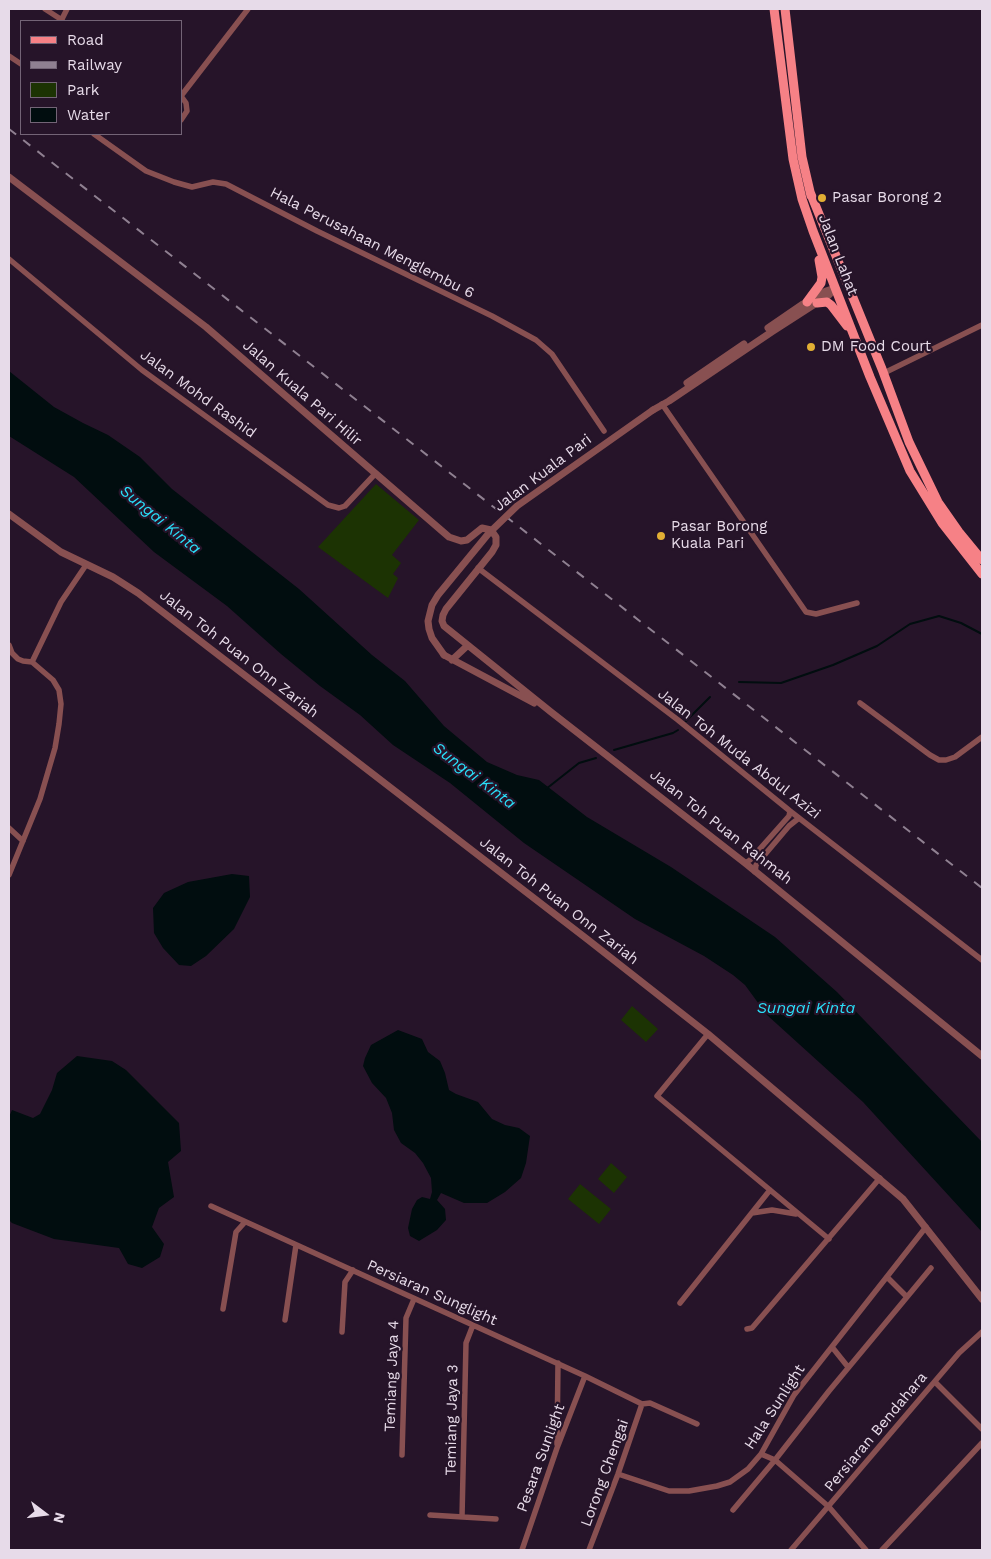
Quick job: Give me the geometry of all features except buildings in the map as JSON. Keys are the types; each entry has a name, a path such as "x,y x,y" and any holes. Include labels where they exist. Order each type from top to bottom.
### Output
{"main road":[{"name":"Jalan Lahat","path":"774,9 793,159 802,199 835,288 910,471 942,523 982,574"},
{"path":"785,9 802,157 815,216 838,274 835,288 846,296 874,362 879,370 884,373"},
{"path":"810,192 884,373 909,442 938,502 982,560"},
{"path":"802,199 808,231 821,268 822,277 821,283 809,298 812,303 827,302 831,304 854,333"}],"street":[{"path":"45,9 62,20 67,9"},
{"path":"182,95 248,9"},
{"path":"9,56 20,63"},
{"path":"182,97 186,103 187,111 182,118"},
{"name":"Hala Perusahaan Menglembu 6","path":"95,135 146,171 192,187 213,182 226,184 324,235 492,316 536,340 552,354 604,431"},
{"name":"Jalan Kuala Pari Hilir","path":"9,177 206,327 454,540 466,540 482,528 491,530 496,537 496,545 446,609 442,621"},
{"name":"Jalan Mohd Rashid","path":"9,259 149,376 328,505 339,508 345,506 375,474"},
{"name":"Jalan Kuala Pari","path":"551,712 444,655 432,638 429,628 428,621 432,604 489,533 517,506 653,410 812,303 829,296 835,288"},
{"path":"884,373 982,325"},
{"path":"662,404 806,612 816,614 857,603"},
{"name":"Jalan Toh Puan Onn Zariah","path":"9,514 61,552 113,577 138,593 708,1034 903,1199 982,1298"},
{"path":"32,662 61,602 86,565"},
{"name":"Jalan Toh Muda Abdul Azizi","path":"478,568 678,720 798,818 982,960"},
{"name":"Jalan Toh Puan Rahmah","path":"442,621 444,626 467,646 745,863 982,1056"},
{"path":"9,645 11,656 23,661 32,662 53,680 59,690 61,704 55,748 40,798 9,875"},
{"path":"452,660 467,646"},
{"path":"860,703 939,760 955,757 982,737"},
{"path":"756,872 756,865 786,824 790,811"},
{"path":"745,863 786,824 798,818"},
{"path":"9,828 23,841"},
{"path":"708,1034 657,1096 829,1239"},
{"path":"746,1329 752,1328 880,1178"},
{"path":"680,1303 770,1190"},
{"name":"Persiaran Sunglight","path":"211,1206 558,1363 642,1404 650,1403 697,1424"},
{"path":"752,1213 772,1210 801,1216"},
{"path":"223,1309 236,1232 245,1222"},
{"name":"Hala Sunlight","path":"618,1474 668,1491 690,1491 730,1482 748,1469 761,1454 794,1395 926,1227"},
{"path":"285,1320 296,1245"},
{"path":"733,1510 848,1367 931,1268"},
{"path":"342,1332 344,1287 353,1270"},
{"path":"887,1277 907,1297"},
{"name":"Temiang Jaya 4","path":"402,1455 406,1318 414,1299"},
{"name":"Temiang Jaya 3","path":"462,1517 466,1342 472,1325"},
{"name":"Persiaran Bendahara","path":"791,1550 959,1353 982,1332"},
{"path":"832,1347 848,1367"},
{"path":"557,1448 558,1363"},
{"name":"Pesara Sunlight","path":"522,1550 557,1448 585,1376"},
{"path":"936,1382 982,1430"},
{"name":"Lorong Chengai","path":"589,1550 642,1404"},
{"path":"882,1550 982,1443"},
{"path":"761,1454 775,1460 828,1507 866,1550"},
{"path":"430,1515 496,1519"}],"green space":[{"path":"376,484 419,520 392,555 401,563 393,574 398,578 388,598 318,547"},
{"path":"632,1006 658,1029 646,1042 621,1020"},
{"path":"611,1163 627,1177 614,1193 598,1179"},
{"path":"580,1184 611,1209 599,1224 568,1199"}],"water":[{"name":"Sungai Kinta","path":"9,371 54,407 108,435 140,457 172,489 299,589 372,655 405,681 444,726 487,762 517,775 539,780 587,817 671,867 775,937 837,992 982,1142 982,1232 863,1102 767,1015 745,985 733,975 704,956 635,919 524,843 450,783 393,745 360,715 281,654 227,606 154,552 74,477 9,436"},
{"path":"232,874 249,876 250,897 234,929 206,956 191,966 179,965 163,948 154,933 153,908 164,893 188,882"},
{"path":"398,1030 422,1039 428,1052 440,1061 449,1090 478,1102 492,1119 505,1125 519,1128 530,1136 526,1163 521,1178 505,1192 487,1203 464,1203 441,1193 437,1200 445,1209 446,1220 437,1230 419,1241 410,1236 408,1228 412,1209 417,1200 422,1197 430,1199 432,1192 431,1178 415,1153 401,1143 394,1130 392,1113 386,1098 372,1083 363,1066 371,1045"},
{"path":"77,1056 112,1061 126,1070 179,1123 181,1151 168,1162 174,1197 159,1208 152,1227 164,1244 160,1257 142,1268 128,1264 119,1248 54,1239 12,1223 9,1220 9,1117 12,1110 33,1118 40,1114 52,1090 57,1073"}],"waterway":[{"path":"739,682 781,683 833,665 877,646 910,624 939,616 961,623 982,634"},
{"path":"686,721 710,697"},
{"path":"614,750 678,730"},
{"path":"546,789 579,763 596,758"}],"railway":[{"path":"9,129 982,888"}],"place":[{"name":"Pasar Borong 2","path":"822,198"},
{"name":"DM Food Court","path":"811,347"},
{"name":"Pasar Borong Kuala Pari","path":"661,536"}]}
